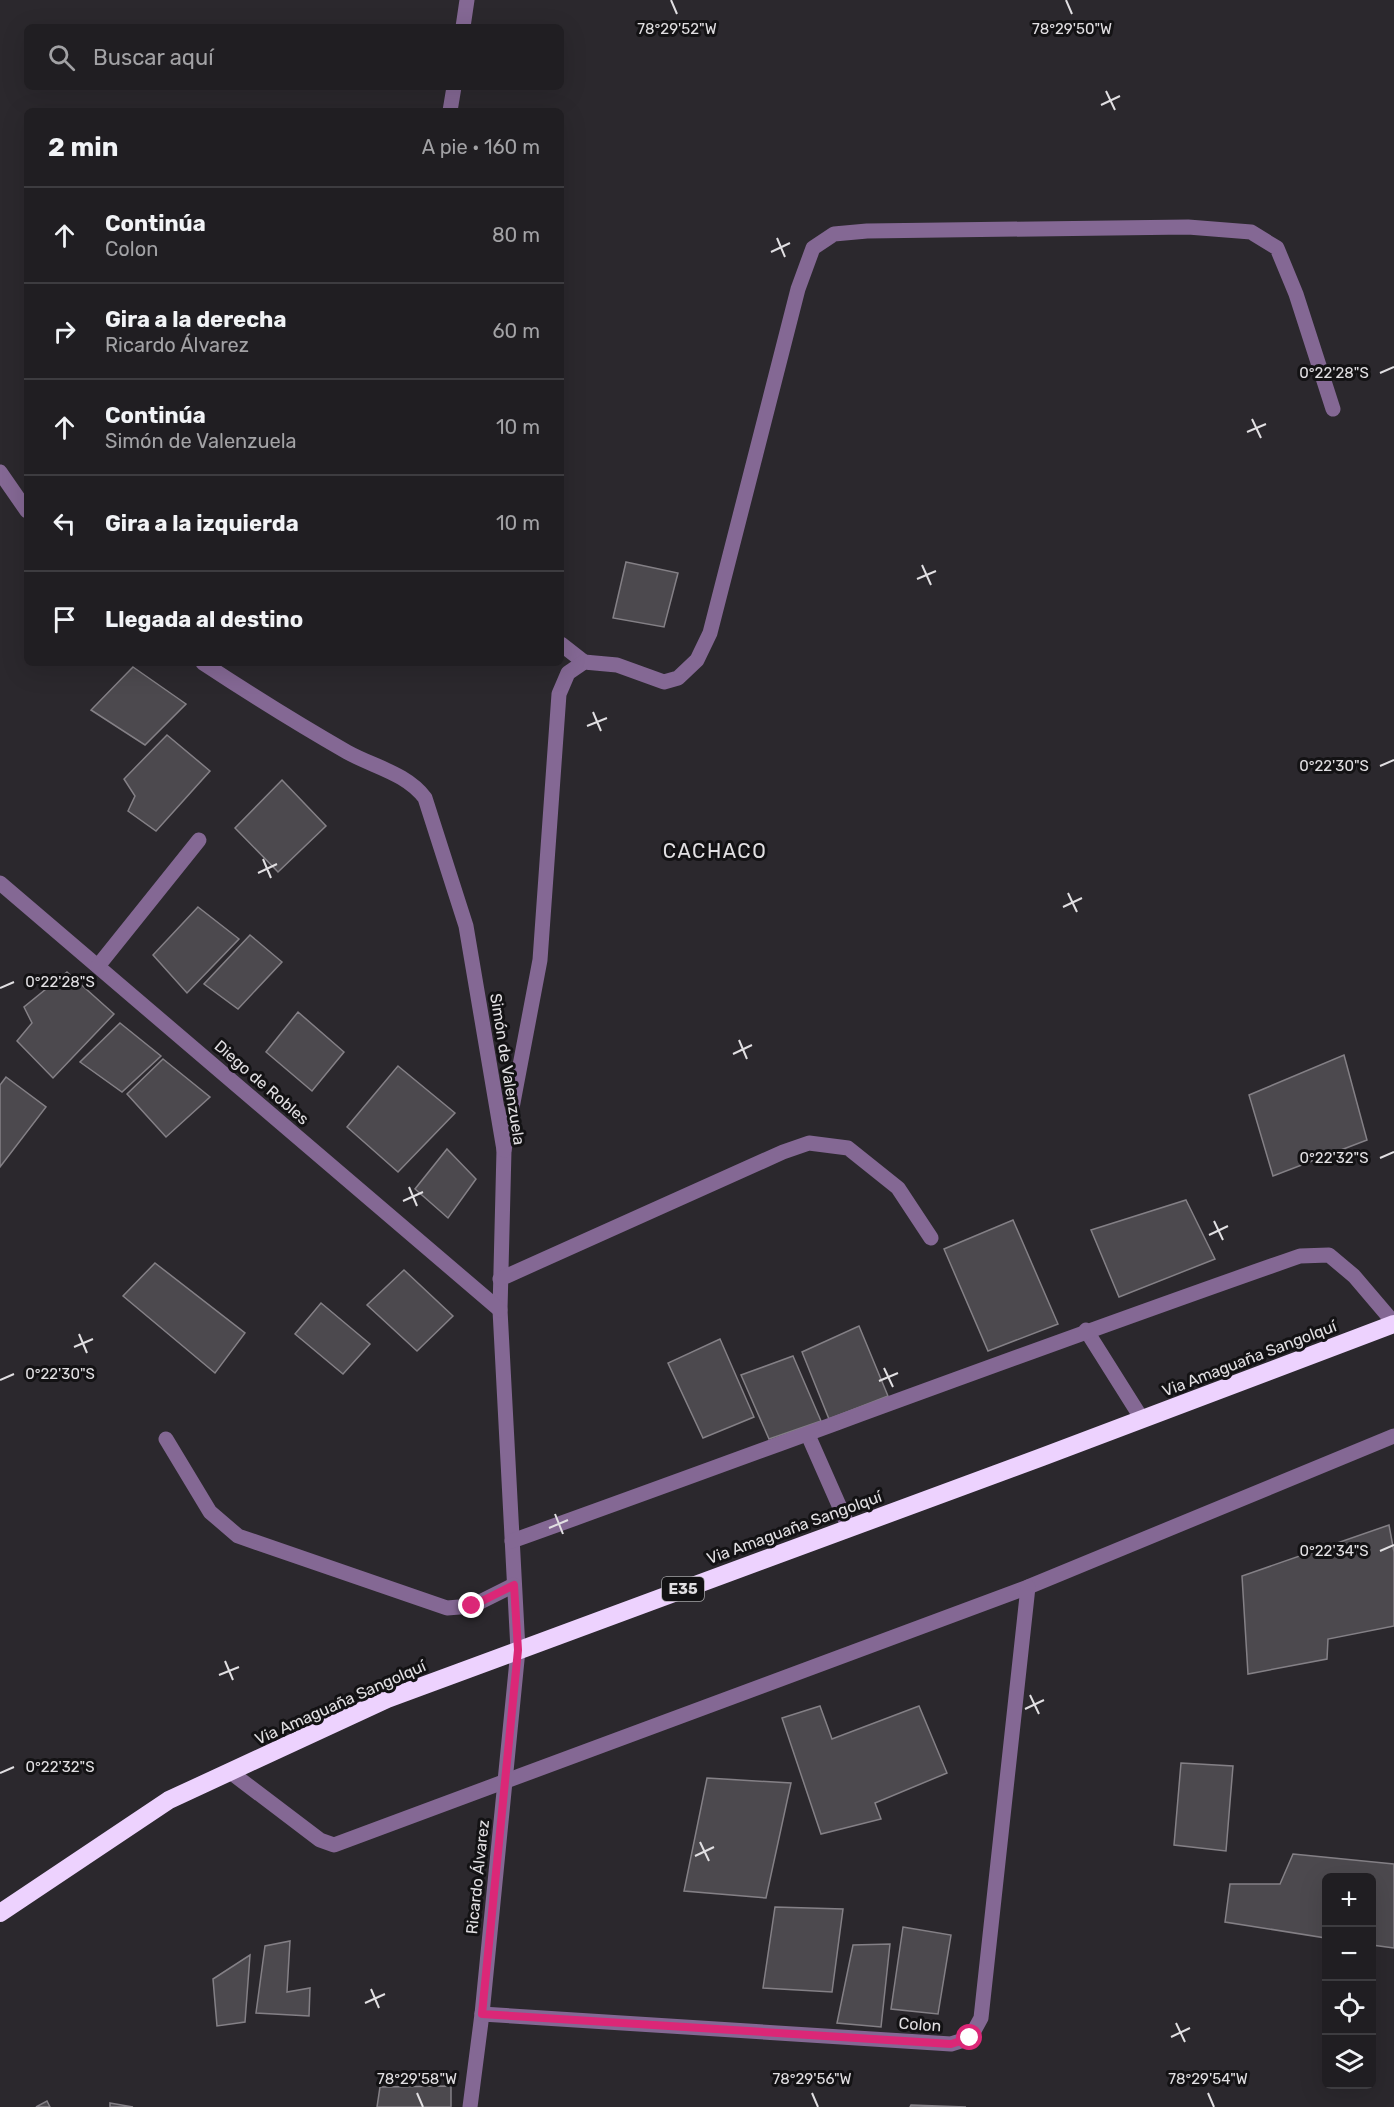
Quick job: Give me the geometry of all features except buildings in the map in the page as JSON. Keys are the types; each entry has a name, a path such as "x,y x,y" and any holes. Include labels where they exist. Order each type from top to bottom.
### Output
{"highway":[{"name":"Via Amaguaña Sangolquí","path":"0,1913 169,1800 387,1699 1394,1324"}],"street":[{"path":"463,24 467,0"},
{"path":"450,108 454,90"},
{"path":"564,646 584,662 617,665 664,682 678,678 697,660 710,633 798,288 813,248 834,234 867,231 1188,226 1251,232 1277,249 1296,294 1333,409"},
{"path":"0,472 24,507"},
{"path":"504,1150 540,960 559,694 568,673 584,662"},
{"name":"Simón de Valenzuela","path":"207,666 350,753 402,777 416,787 425,798 466,926 504,1150 500,1310 518,1650"},
{"path":"98,966 200,840"},
{"name":"Diego de Robles","path":"0,883 500,1310"},
{"path":"500,1279 783,1152 809,1143 848,1148 898,1188 931,1238"},
{"path":"512,1541 808,1435 1086,1330 1300,1256 1329,1255 1354,1276 1394,1324"},
{"path":"1086,1330 1142,1419"},
{"path":"808,1435 849,1528"},
{"path":"229,1771 320,1840 334,1845 1028,1587 1394,1436"},
{"path":"166,1438 210,1512 238,1536 447,1608 472,1606 514,1585"},
{"name":"Colon","path":"482,2014 951,2044 970,2038 981,2018 1028,1587"},
{"name":"Ricardo Álvarez","path":"470,2107 482,2014 518,1650"}],"district":[{"name":"CACHACO","path":"715,851"}],"route":[{"path":"472,1606 514,1585 518,1650 482,2014 951,2044 970,2038"}]}
